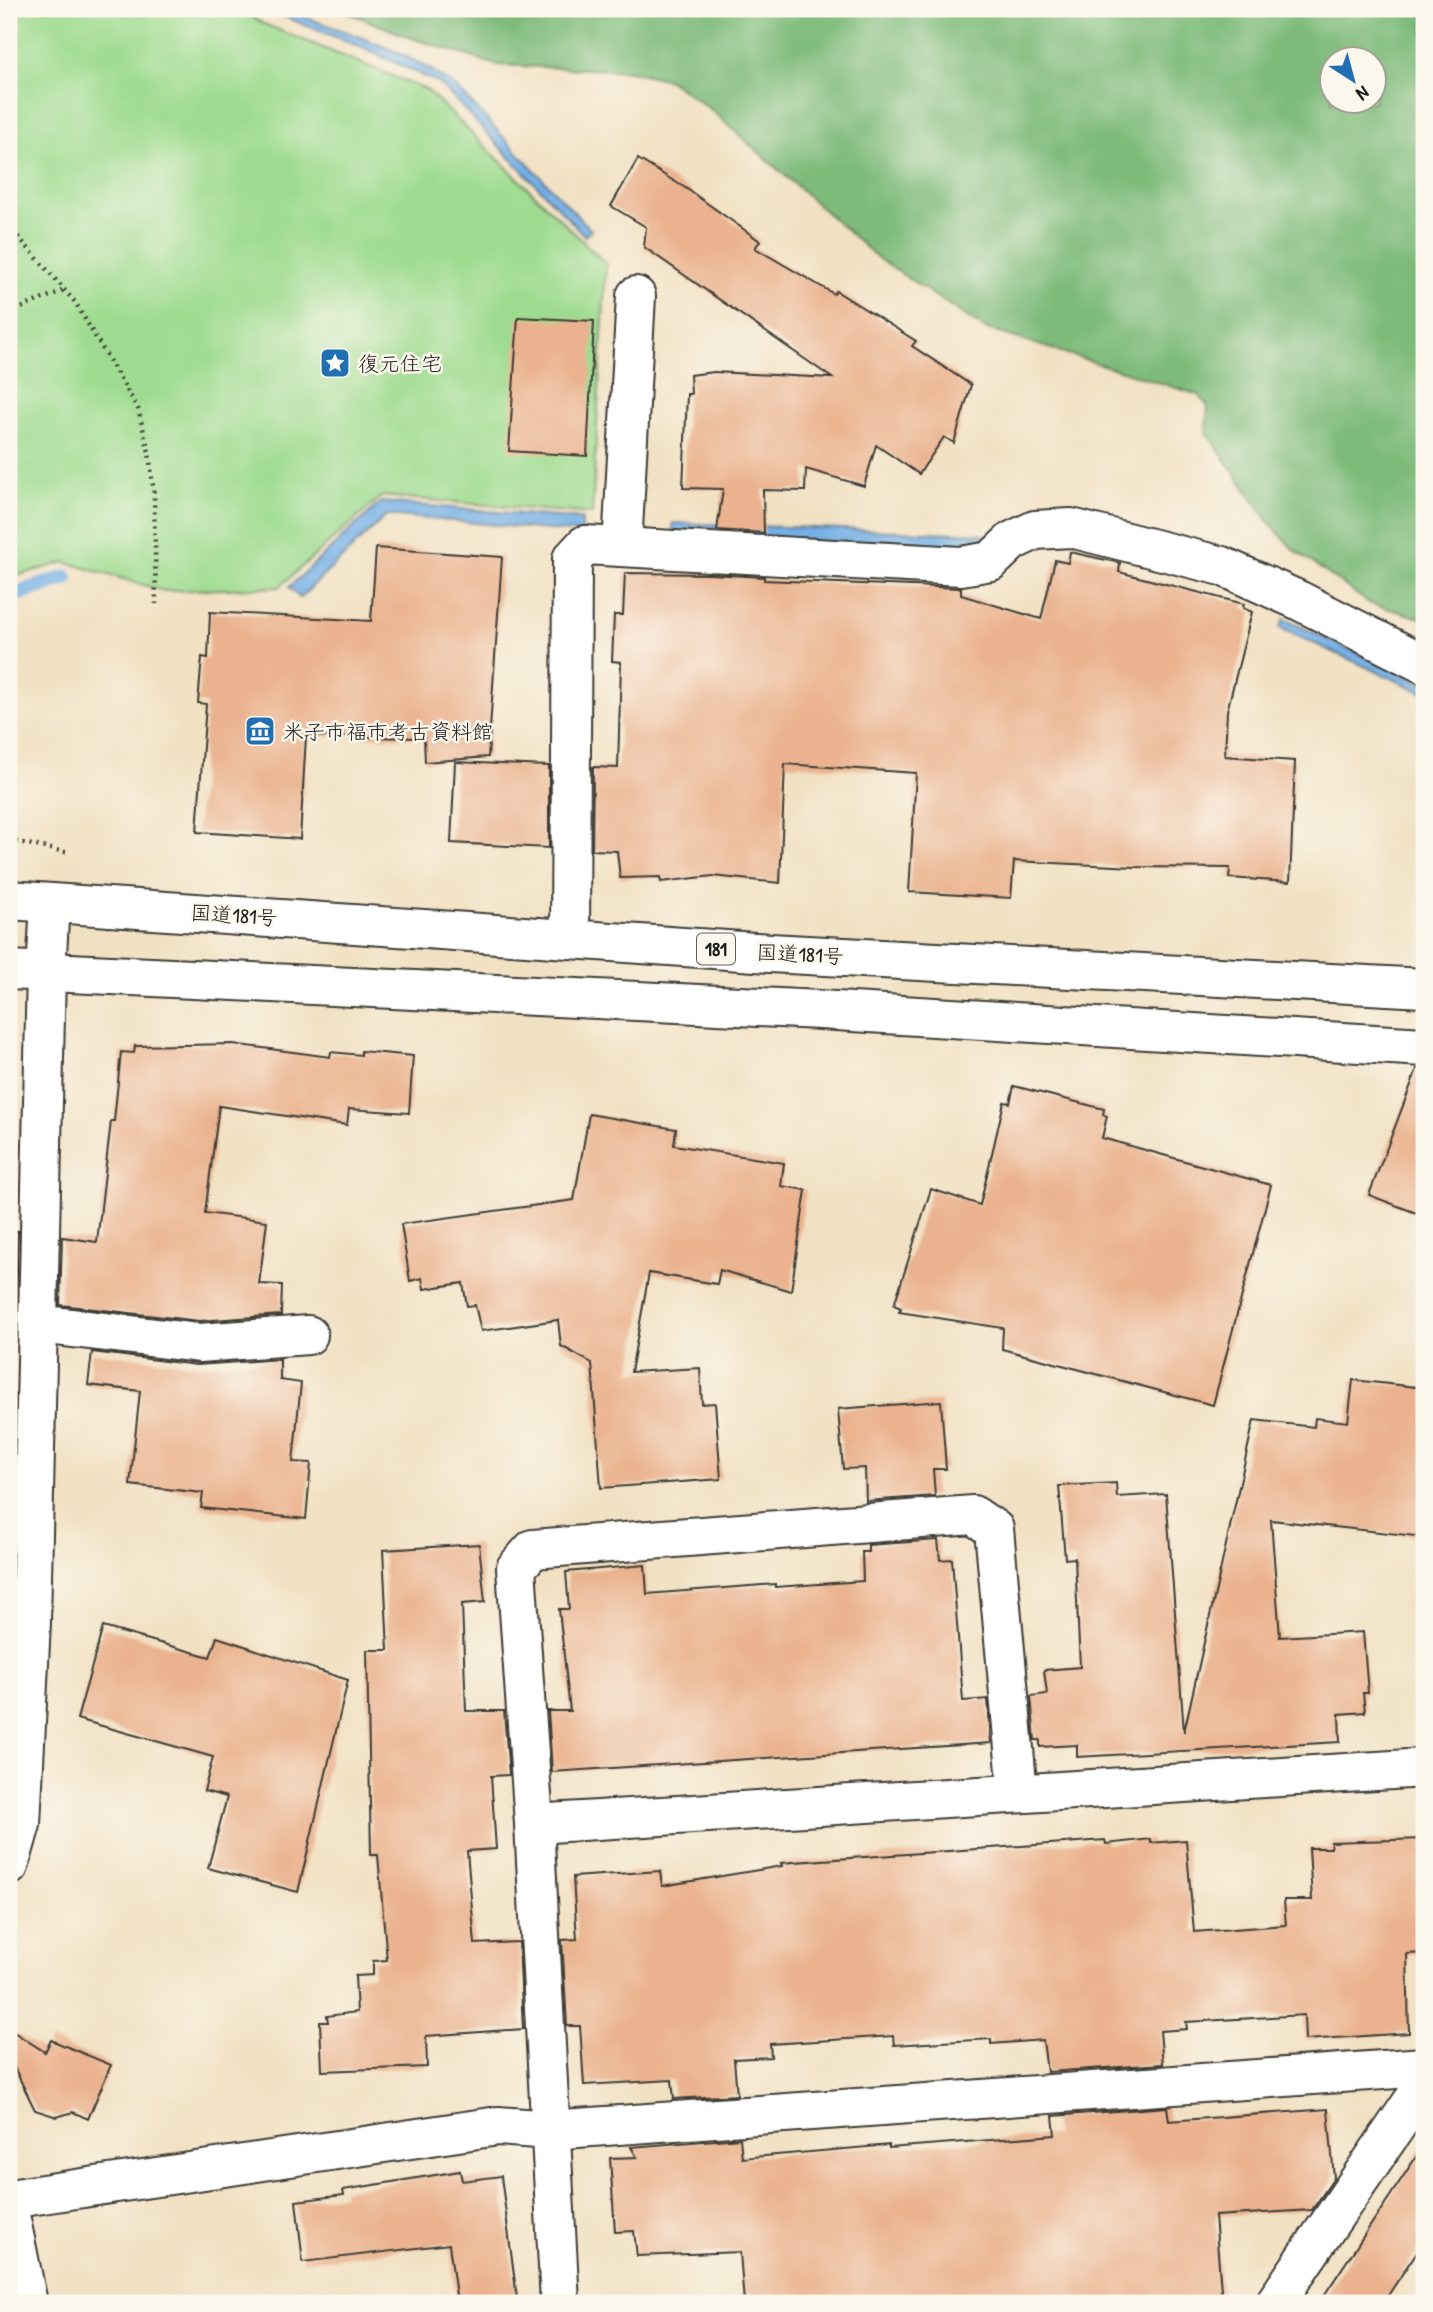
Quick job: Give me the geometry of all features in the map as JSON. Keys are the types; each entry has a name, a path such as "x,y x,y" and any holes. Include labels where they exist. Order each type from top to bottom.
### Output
{"main road":[{"path":"622,547 636,296"},
{"path":"570,938 572,559 585,545 961,566 991,561 1012,541 1035,530 1071,528 1222,566 1298,600 1424,664"},
{"name":"国道181号","path":"9,900 770,953 1424,988"},
{"path":"9,1866 21,1824 31,1622 38,1324 27,971 50,903"},
{"path":"27,971 833,1010 1424,1047"},
{"path":"38,1324 199,1343 308,1335"},
{"path":"561,2303 534,1824 516,1568 533,1549 973,1515 994,1529 1018,1793"},
{"path":"534,1824 1424,1768"},
{"path":"9,2199 498,2126 550,2130 1424,2067"},
{"path":"1275,2303 1424,2085"},
{"path":"9,2210 28,2303"}],"path":[{"path":"9,226 75,302 138,409 149,452 154,495 156,604"},
{"path":"9,313 64,290"}],"green space":[{"path":"9,9 239,9 264,24 427,90 606,264 592,514 382,496 279,587 164,591 65,562 9,578"},
{"path":"339,9 1424,9 1424,619 1369,603 1293,549 1269,522 1206,432 1208,407 1199,395 984,328 879,259 710,109 669,80 630,71 497,65 414,39"}],"water":[{"path":"265,9 283,9 351,33 396,52 439,75 458,89 591,230 585,236 439,83 363,48"},
{"path":"381,502 582,519 582,533 387,515 300,598 289,587"},
{"path":"673,523 984,534 983,548 673,536"},
{"path":"1284,619 1424,684 1424,693 1280,628"}],"building":[{"path":"638,159 687,189 760,241 755,248 834,294 836,291 916,341 912,346 971,385 954,443 944,437 919,474 876,445 864,486 806,469 805,491 763,490 764,533 717,530 723,489 683,488 687,394 691,394 690,375 714,372 832,378 644,247 646,227 611,206"},
{"path":"518,317 594,321 587,456 509,451"},
{"path":"376,548 502,557 488,757 425,762 424,738 306,736 300,839 197,832 206,704 198,703 202,657 208,658 210,612 371,621"},
{"path":"1070,552 1120,563 1119,572 1244,604 1243,608 1252,612 1227,711 1225,756 1295,761 1290,882 1229,878 1230,868 1014,861 1011,898 909,892 916,773 785,764 780,883 713,876 661,882 660,877 620,878 617,851 592,850 593,767 618,768 621,662 612,661 614,615 623,615 625,573 710,574 764,577 764,580 961,588 961,595 1041,619 1055,560 1068,563"},
{"path":"455,762 549,766 549,848 451,843"},
{"path":"233,1044 330,1057 331,1052 361,1055 361,1051 413,1056 409,1113 349,1109 347,1125 219,1106 205,1213 267,1221 259,1284 282,1285 281,1315 199,1321 60,1305 62,1237 97,1242 121,1052 134,1053 135,1046"},
{"path":"1417,1069 1424,1069 1424,1216 1369,1195"},
{"path":"1014,1086 1104,1109 1103,1115 1107,1116 1102,1138 1271,1185 1213,1405 1002,1349 1003,1328 899,1312 901,1308 894,1305 931,1189 980,1205 1004,1102 1010,1103"},
{"path":"589,1114 676,1129 674,1145 784,1163 781,1186 806,1190 791,1291 720,1270 717,1284 649,1273 631,1372 700,1368 702,1404 715,1403 721,1479 601,1488 592,1363 561,1346 558,1320 481,1331 475,1305 467,1306 463,1283 424,1289 422,1278 410,1281 401,1224 574,1200"},
{"path":"9,1230 18,1231 16,1307 9,1306"},
{"path":"92,1352 197,1365 280,1359 280,1380 301,1383 293,1462 311,1463 306,1519 201,1508 203,1493 130,1485 140,1391 88,1385"},
{"path":"1353,1380 1424,1388 1424,1537 1271,1520 1280,1637 1363,1632 1368,1693 1363,1693 1365,1712 1339,1714 1340,1742 1077,1757 1077,1745 1040,1747 1040,1740 1035,1740 1031,1696 1047,1694 1044,1670 1080,1667 1075,1558 1065,1559 1059,1486 1116,1483 1117,1497 1166,1494 1184,1732 1254,1420 1314,1427 1315,1418 1348,1422"},
{"path":"941,1401 946,1469 933,1469 935,1496 866,1501 865,1468 843,1469 838,1409"},
{"path":"938,1540 940,1560 952,1559 963,1701 988,1699 991,1743 552,1772 548,1711 570,1711 559,1609 569,1609 566,1572 645,1565 647,1594 775,1584 775,1587 863,1581 862,1552 868,1552 868,1545"},
{"path":"479,1544 485,1602 462,1604 466,1711 504,1711 509,1775 491,1776 496,1849 467,1851 475,1944 519,1942 523,2029 426,2036 427,2067 322,2071 320,2022 328,2022 327,2016 357,2012 355,1976 373,1975 373,1961 387,1960 378,1855 371,1855 367,1650 388,1650 383,1550"},
{"path":"103,1627 210,1657 217,1637 348,1680 298,1892 208,1868 227,1797 204,1791 213,1757 77,1719"},
{"path":"1151,1839 1151,1843 1186,1840 1194,1932 1286,1925 1284,1900 1312,1900 1309,1848 1331,1848 1331,1842 1424,1839 1424,1953 1407,1954 1409,2033 1305,2040 1304,2015 1186,2022 1187,2029 1160,2031 1163,2064 1047,2072 1043,2040 991,2044 991,2039 894,2045 893,2036 770,2044 771,2057 734,2059 737,2095 674,2099 672,2080 584,2085 580,2026 567,2026 562,1940 577,1939 573,1877 660,1871 662,1886 782,1866 781,1863"},
{"path":"9,2029 45,2052 51,2040 111,2065 88,2119 73,2112 57,2117 35,2110 9,2057"},
{"path":"1167,2107 1169,2121 1328,2109 1334,2178 1312,2210 1215,2216 1222,2303 744,2303 740,2252 637,2256 634,2231 615,2232 610,2158 637,2157 631,2147 740,2138 742,2158 889,2145 889,2148 1055,2135 1053,2116"},
{"path":"1424,2145 1424,2241 1383,2303 1319,2303"},
{"path":"460,2171 462,2181 501,2176 517,2298 457,2303 449,2244 303,2262 296,2201 344,2195 343,2190"}],"waterway":[{"path":"13,595 66,578"}],"place":[{"name":"復元住宅","path":"335,363"},
{"name":"米子市福市考古資料館","path":"260,731"}]}
